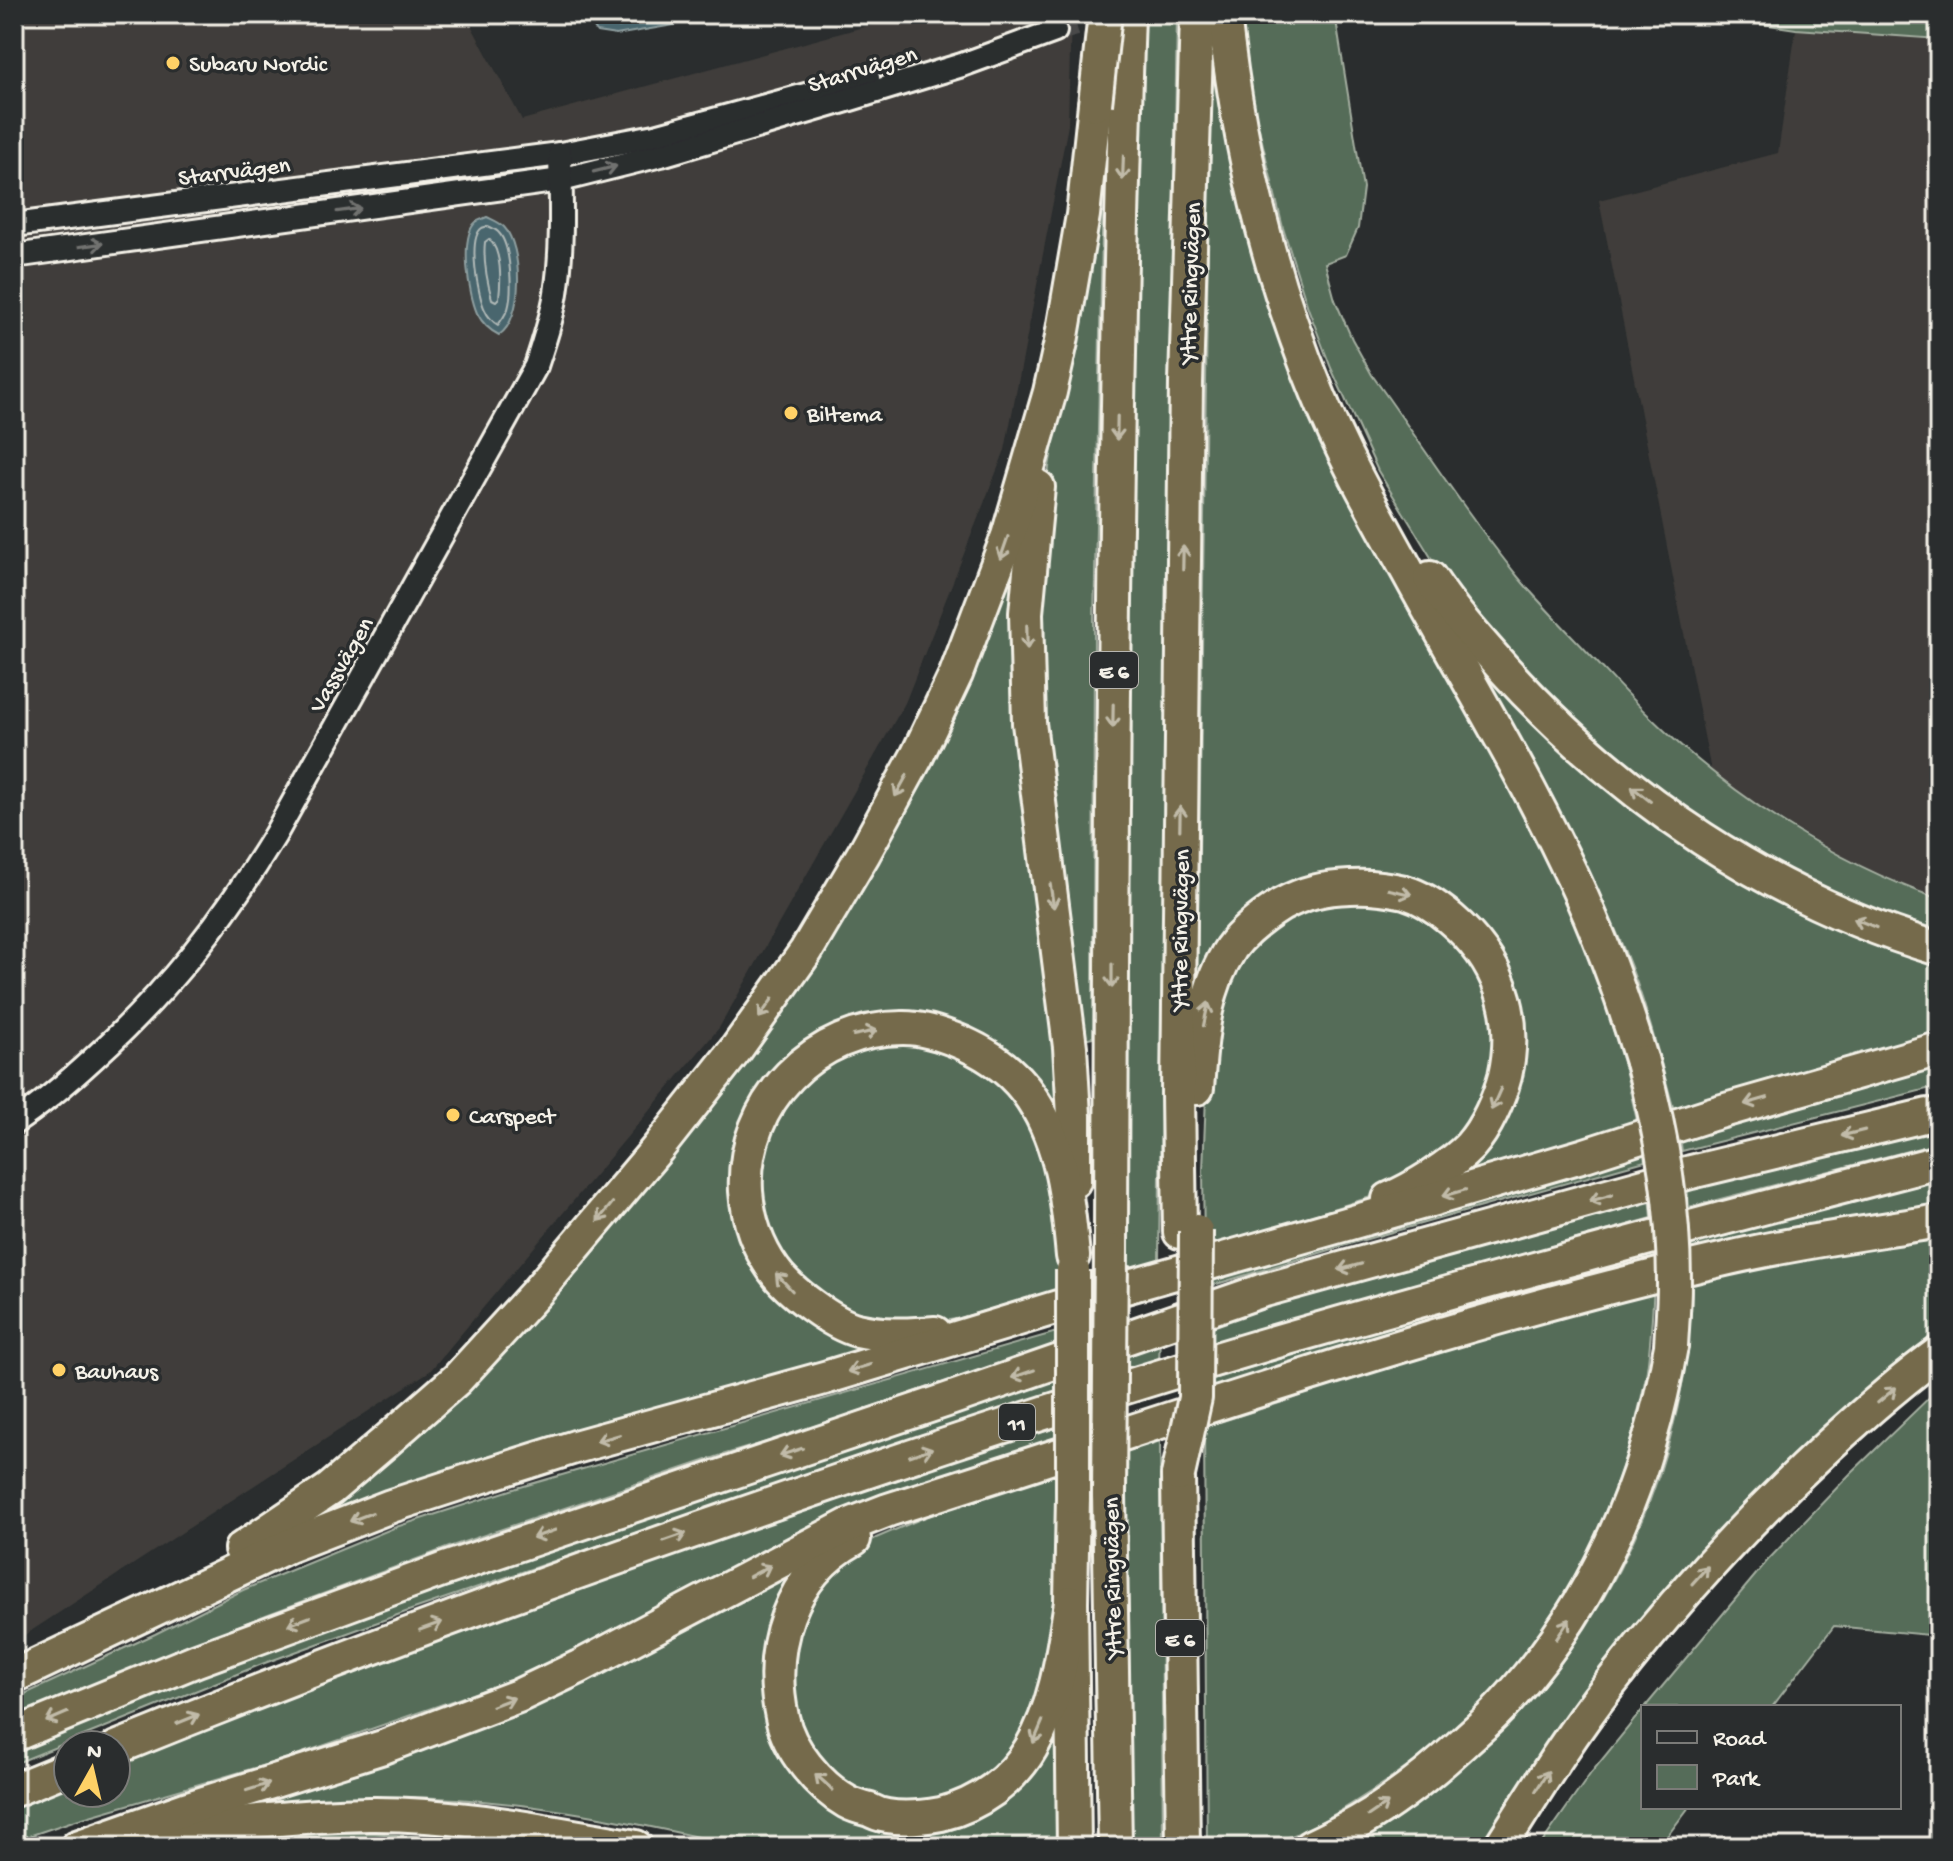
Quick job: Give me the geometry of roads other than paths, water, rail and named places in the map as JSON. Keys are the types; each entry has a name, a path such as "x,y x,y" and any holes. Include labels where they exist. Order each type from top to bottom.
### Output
{"highway":[{"path":"14,1663 185,1581 272,1529 330,1489 457,1379 546,1282 658,1148 737,1048 806,951 917,756 956,674 1008,536 1050,392 1061,342 1083,215 1105,14"},
{"name":"Yttre Ringvägen","path":"1115,1847 1109,1494 1113,729 1120,243 1128,14"},
{"name":"Yttre Ringvägen","path":"1183,1847 1178,1475 1188,1232 1178,1094 1186,383 1197,14"},
{"path":"1224,14 1248,171 1298,344 1345,453 1564,858 1596,930 1623,998 1655,1110 1667,1178 1672,1233 1674,1286 1671,1346 1662,1395 1631,1500 1581,1602 1552,1647 1502,1707 1447,1758 1360,1822 1310,1847"},
{"path":"1050,392 1026,613 1029,723 1055,916 1070,1047 1074,1116 1071,1602 1074,1834"},
{"path":"1330,421 1366,468 1411,550 1444,600 1519,685 1607,767 1660,809 1765,877 1864,924 1939,949"},
{"path":"1188,1232 1203,1023 1215,979 1232,948 1260,918 1290,900 1324,888 1367,886 1407,893 1437,907 1462,928 1485,954 1502,990 1510,1024 1509,1059 1500,1094 1486,1121 1470,1146 1408,1191 1314,1229 1243,1253"},
{"path":"1073,1263 1069,1207 1062,1170 1049,1131 1032,1098 1008,1071 981,1051 949,1037 906,1028 853,1035 828,1046 800,1065 776,1091 760,1118 745,1170 748,1213 755,1237 764,1257 792,1291 854,1329 896,1336 938,1333 1094,1296"},
{"path":"14,1676 288,1546 391,1506 575,1447 843,1373 1094,1296 1432,1200 1939,1049"},
{"name":"11","path":"14,1735 211,1655 456,1565 1261,1291 1691,1172 1928,1115"},
{"name":"11","path":"132,1742 568,1574 934,1448 1285,1339 1718,1219 1939,1162"},
{"path":"80,1847 185,1809 383,1747 518,1696 847,1526 888,1510 1359,1358 1493,1318 1725,1259 1790,1245 1939,1221"},
{"path":"1500,1847 1554,1761 1607,1687 1728,1544 1790,1481 1939,1353"},
{"path":"968,1485 849,1542 821,1564 793,1602 783,1628 776,1667 782,1719 796,1752 819,1779 847,1802 885,1816 926,1817 961,1809 986,1796 1013,1774 1032,1747 1050,1705 1062,1659 1071,1602"},
{"path":"14,1790 52,1775"},
{"path":"80,1847 237,1822 370,1814 442,1818 524,1828 636,1847"}],"street":[{"name":"Starrvägen","path":"14,225 560,154 655,136 1055,31 962,65 844,101 661,155 561,180 14,256"},
{"name":"Vassvägen","path":"14,1123 74,1076 156,998 192,956 275,835 536,366 556,291 560,154"},
{"path":"395,174 399,203"},
{"path":"41,222 45,252"}],"water":[{"path":"584,14 727,14 616,35 597,32"},
{"path":"487,217 502,225 510,237 517,266 517,299 507,327 499,335 486,326 477,313 467,266 471,229 476,222"}],"tunnel":[{"path":"1055,31 1116,14"}],"place":[{"name":"Subaru Nordic","path":"173,63"},
{"name":"Biltema","path":"791,413"},
{"name":"Carspect","path":"453,1115"},
{"name":"Bauhaus","path":"59,1370"}]}
